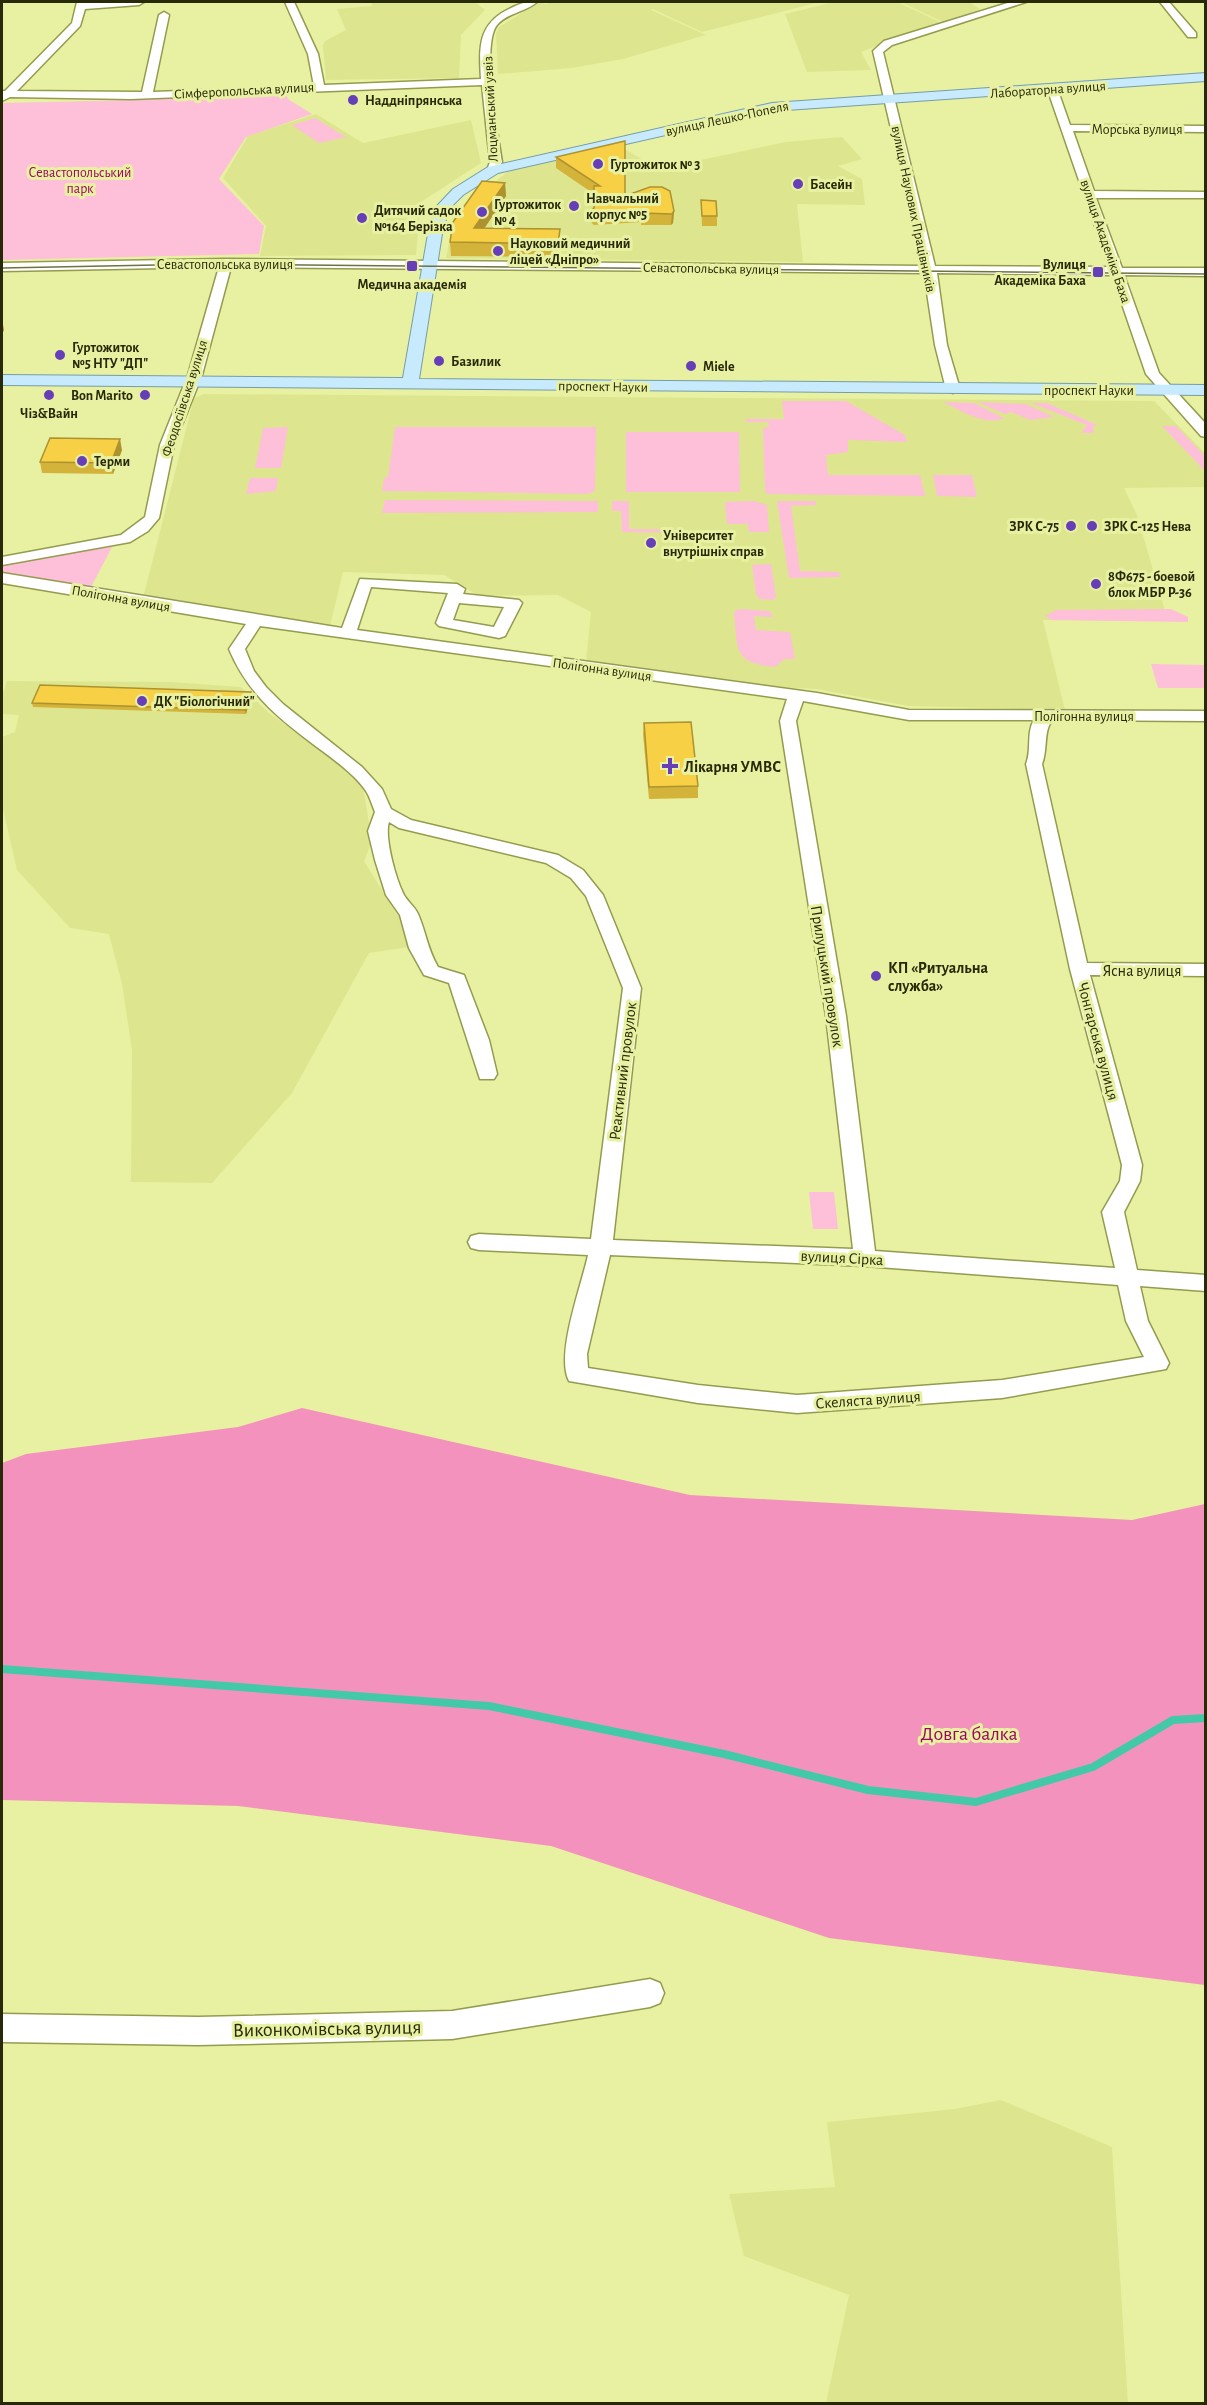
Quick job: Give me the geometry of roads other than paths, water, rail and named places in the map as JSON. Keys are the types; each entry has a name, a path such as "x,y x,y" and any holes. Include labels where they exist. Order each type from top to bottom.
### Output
{"main road":[{"name":"Лабораторна вулиця","path":"890,99 1206,77"},
{"name":"вулиця Лешко-Попеля","path":"410,384 442,208 458,192 494,170 772,107 890,99"},
{"name":"проспект Науки","path":"2,380 1206,390"}],"street":[{"path":"4,95 77,24 81,4 139,2"},
{"path":"289,2 313,54 319,87"},
{"name":"Лоцманський узвіз","path":"494,170 496,162 486,82 488,32 504,15 532,2"},
{"path":"973,2 987,10"},
{"path":"890,99 879,56 881,47 987,10 1021,2"},
{"path":"1164,2 1192,35"},
{"path":"147,95 165,15"},
{"name":"Сімферопольська вулиця","path":"4,95 147,95 486,82"},
{"name":"вулиця Академіка Баха","path":"1052,88 1153,374 1206,433"},
{"name":"вулиця Наукових Працівників","path":"890,99 930,270 941,345 953,389"},
{"name":"Морська вулиця","path":"1068,128 1206,129"},
{"path":"1089,194 1206,195"},
{"name":"Севастопольська вулиця","path":"2,267 226,263 1206,272"},
{"name":"Феодосіївська вулиця","path":"2,561 125,539 143,528 152,518 167,445 191,382 226,263"},
{"name":"Полігонна вулиця","path":"2,578 256,621 795,696 909,715 1206,716"},
{"path":"348,634 365,582 457,589 453,598"},
{"path":"256,621 237,649 241,663 268,698 300,728 337,754 374,788 384,812 377,831 395,895 409,914 418,948 431,971 457,979 479,1040 487,1074"},
{"name":"Прилуцький провулок","path":"795,696 794,708 788,721 836,1016 865,1258"},
{"name":"Чонгарська вулиця","path":"1048,716 1040,722 1036,735 1039,748 1034,764 1080,969 1132,1165 1130,1181 1113,1212 1137,1321 1158,1363"},
{"name":"Реактивний провулок","path":"384,812 405,824 552,859 577,874 594,896 632,988 601,1247 576,1354 577,1376"},
{"name":"Ясна вулиця","path":"1080,969 1206,970"},
{"name":"вулиця Сірка","path":"478,1242 865,1258 1206,1283"},
{"name":"Скеляста вулиця","path":"577,1376 698,1394 797,1404 1002,1389 1158,1363"},
{"name":"Виконкомівська вулиця","path":"2,2028 198,2031 452,2025 650,1994"}],"waterway":[{"path":"2,1669 489,1706 724,1754 868,1790 976,1802 1093,1767 1173,1720 1206,1718"}],"tram line":[{"path":"2,268 207,264 1206,274"}],"place":[{"name":"Наддніпрянська","path":"353,100"},
{"name":"Гуртожиток № 3","path":"598,164"},
{"name":"Басейн","path":"798,184"},
{"name":"Навчальний корпус №5","path":"574,206"},
{"name":"Гуртожиток № 4","path":"482,212"},
{"name":"Дитячий садок №164 Берізка","path":"362,218"},
{"name":"Науковий медичний ліцей «Дніпро»","path":"498,251"},
{"name":"Медична академія","path":"412,266"},
{"name":"Вулиця Академіка Баха","path":"1098,272"},
{"name":"Гуртожиток №5 НТУ \"ДП\"","path":"60,355"},
{"name":"Базилик","path":"439,361"},
{"name":"Miele","path":"691,366"},
{"name":"Чіз&Вайн","path":"49,395"},
{"name":"Bon Marito","path":"145,395"},
{"name":"Терми","path":"82,461"},
{"name":"ЗРК С-75","path":"1071,526"},
{"name":"ЗРК С-125 Нева","path":"1092,526"},
{"name":"Університет внутрішніх справ","path":"651,543"},
{"name":"8Ф675 - боевой блок МБР Р-36","path":"1096,584"},
{"name":"ДК \"Біологічний\"","path":"142,701"},
{"name":"Лікарня УМВС","path":"670,766"},
{"name":"КП «Ритуальна служба»","path":"876,976"}],"park label":[{"name":"Севастопольський парк","path":"80,180"},
{"name":"Довга балка","path":"969,1733"}]}
